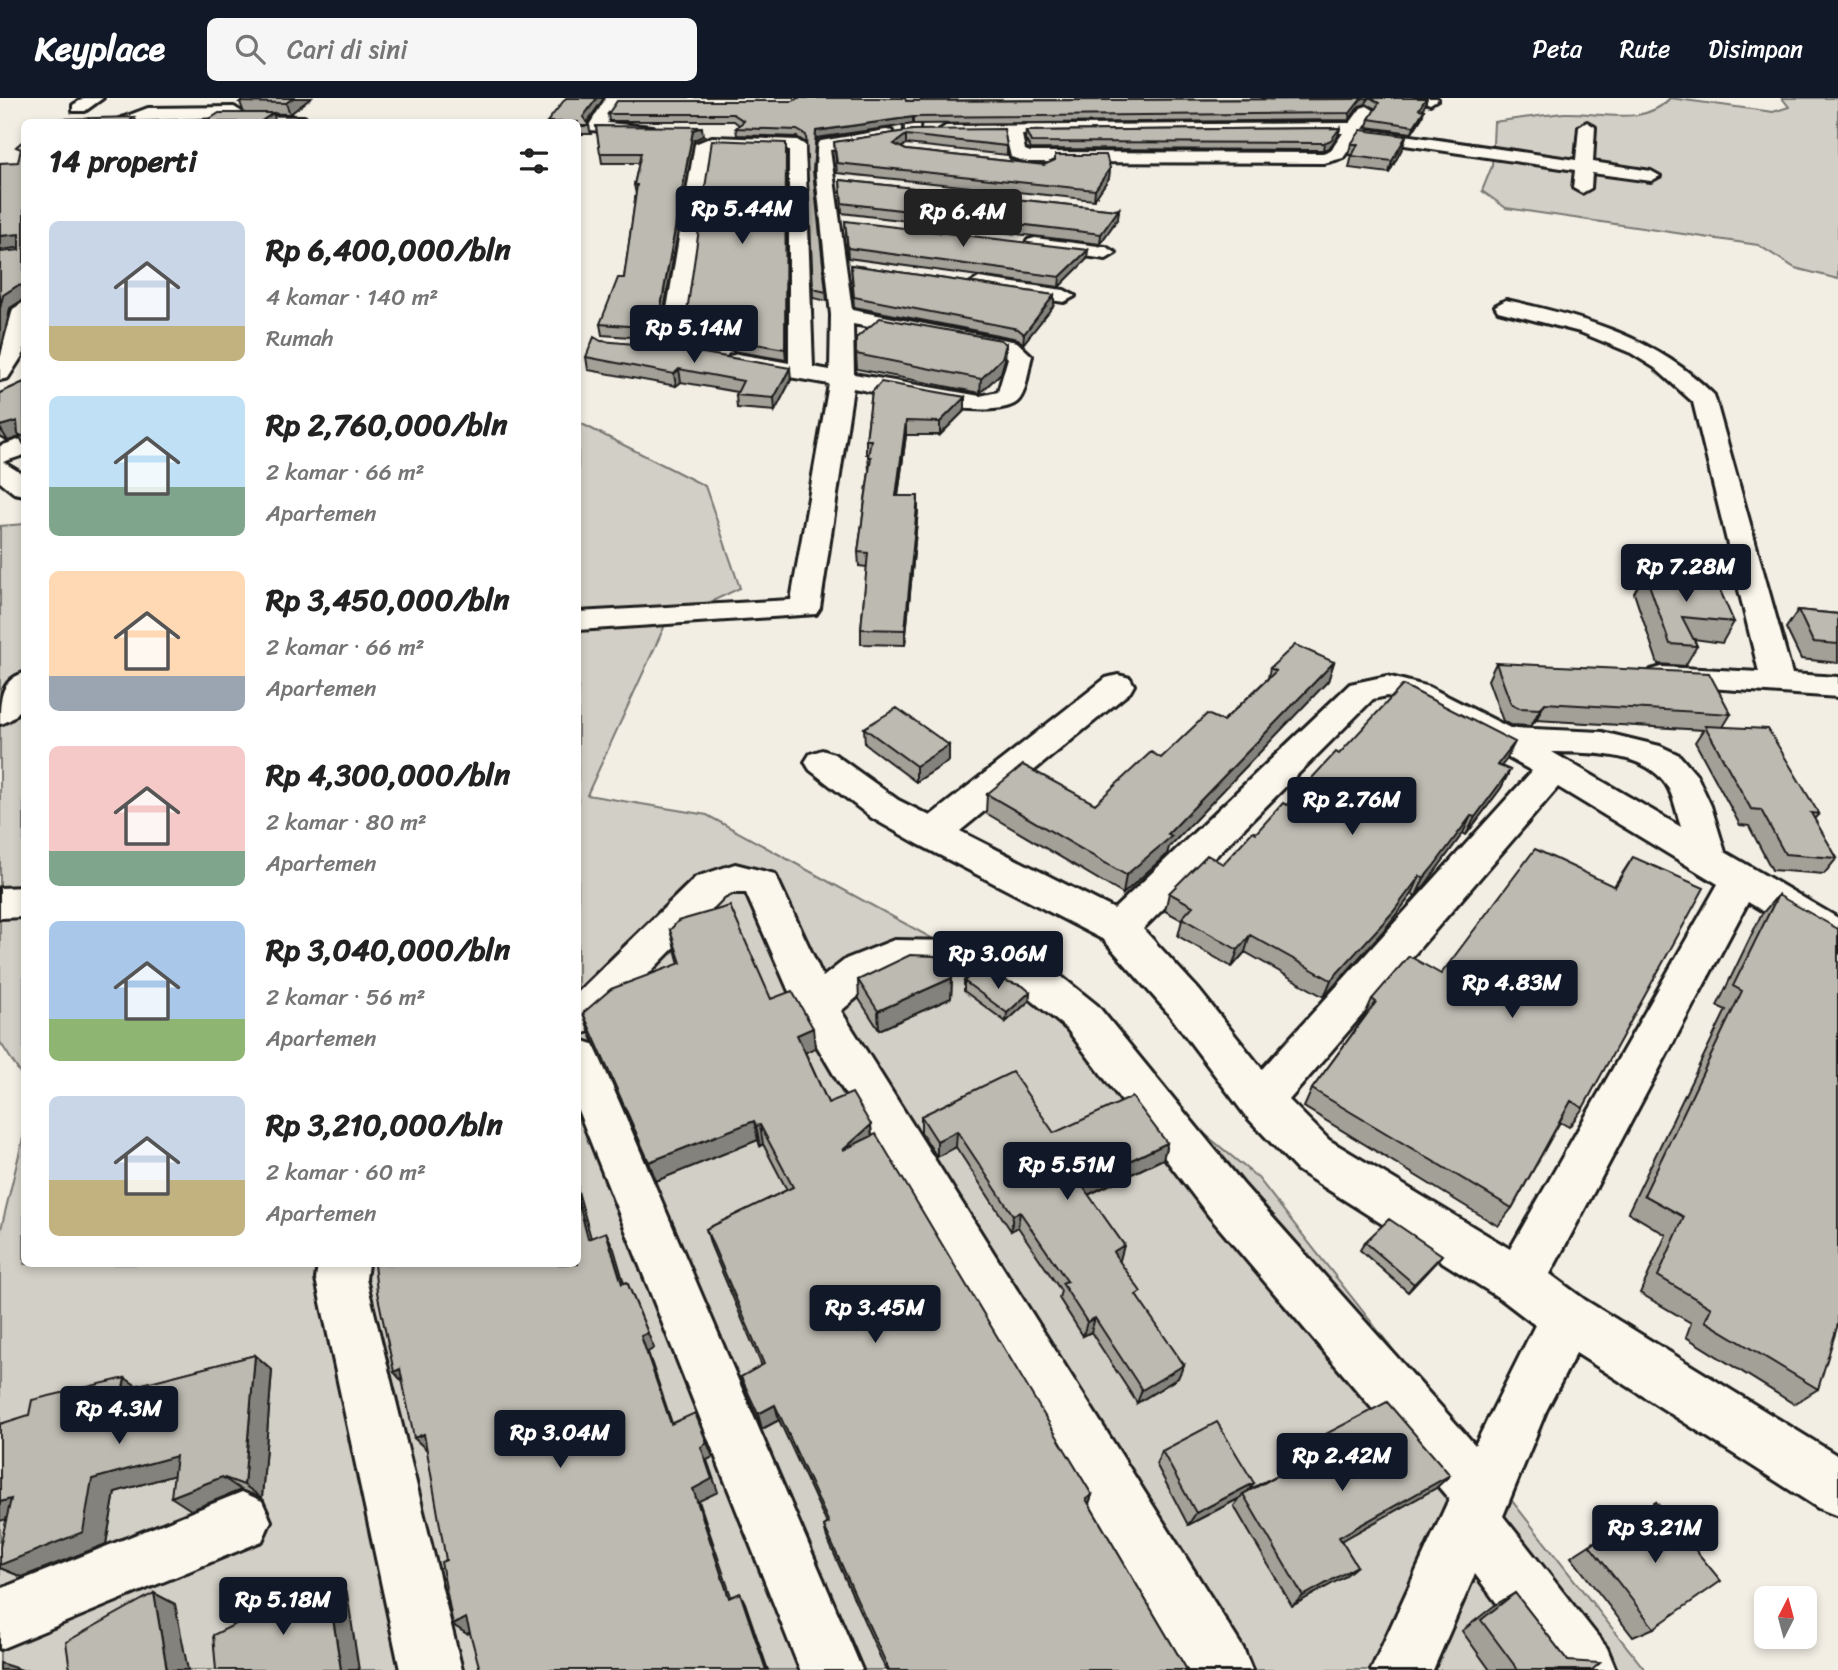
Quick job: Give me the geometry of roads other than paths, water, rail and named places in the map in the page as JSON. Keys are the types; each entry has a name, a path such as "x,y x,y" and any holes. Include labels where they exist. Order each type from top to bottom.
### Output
{"street":[{"path":"79,108 95,98"},
{"path":"155,110 170,98"},
{"path":"661,130 596,127 613,100 794,105"},
{"path":"1256,100 1378,101"},
{"path":"913,132 917,101"},
{"path":"1013,129 1019,155 1086,159 1324,158 1337,154 1352,130 1378,101"},
{"path":"130,119 149,113 239,108 222,119"},
{"path":"1582,188 1587,127"},
{"path":"581,621 804,608 820,375 796,129 688,130"},
{"path":"820,375 842,315 844,266 832,179 821,146 827,143 913,132 1013,129 1352,130 1651,176"},
{"path":"827,143 894,150"},
{"path":"671,350 703,144 797,145"},
{"path":"1001,162 1107,174"},
{"path":"1010,242 1106,253"},
{"path":"957,281 1064,296"},
{"path":"1507,306 1598,330 1631,344 1691,383 1705,400 1778,684"},
{"path":"645,348 704,355 980,403 997,402 1009,396 1020,356 1009,347 842,315"},
{"path":"0,373 12,357 21,321"},
{"path":"0,455 21,447"},
{"path":"0,469 21,485"},
{"path":"1631,675 1838,687"},
{"path":"931,835 1118,685"},
{"path":"1118,929 1362,691 1387,686 1417,694 1502,738 1838,937"},
{"path":"0,713 21,687"},
{"path":"1502,738 1621,746 1646,752 1670,766 1681,778 1725,872"},
{"path":"822,762 885,809 931,835 1118,929 1184,1002 1261,1101 1313,1155 1519,1282 1546,1355 1402,1670"},
{"path":"1261,1101 1554,769"},
{"path":"1519,1282 1725,872"},
{"path":"581,1015 710,887 721,880 735,877 761,884 816,1007 1221,1670"},
{"path":"0,903 21,902"},
{"path":"816,1007 861,970 894,956 955,957 1037,981 1082,1017 1226,1200 1476,1508 1585,1670"},
{"path":"581,1064 831,1670"},
{"path":"343,1267 341,1279 431,1670"},
{"path":"1546,1355 1838,1488"},
{"path":"0,1619 242,1521"}]}
